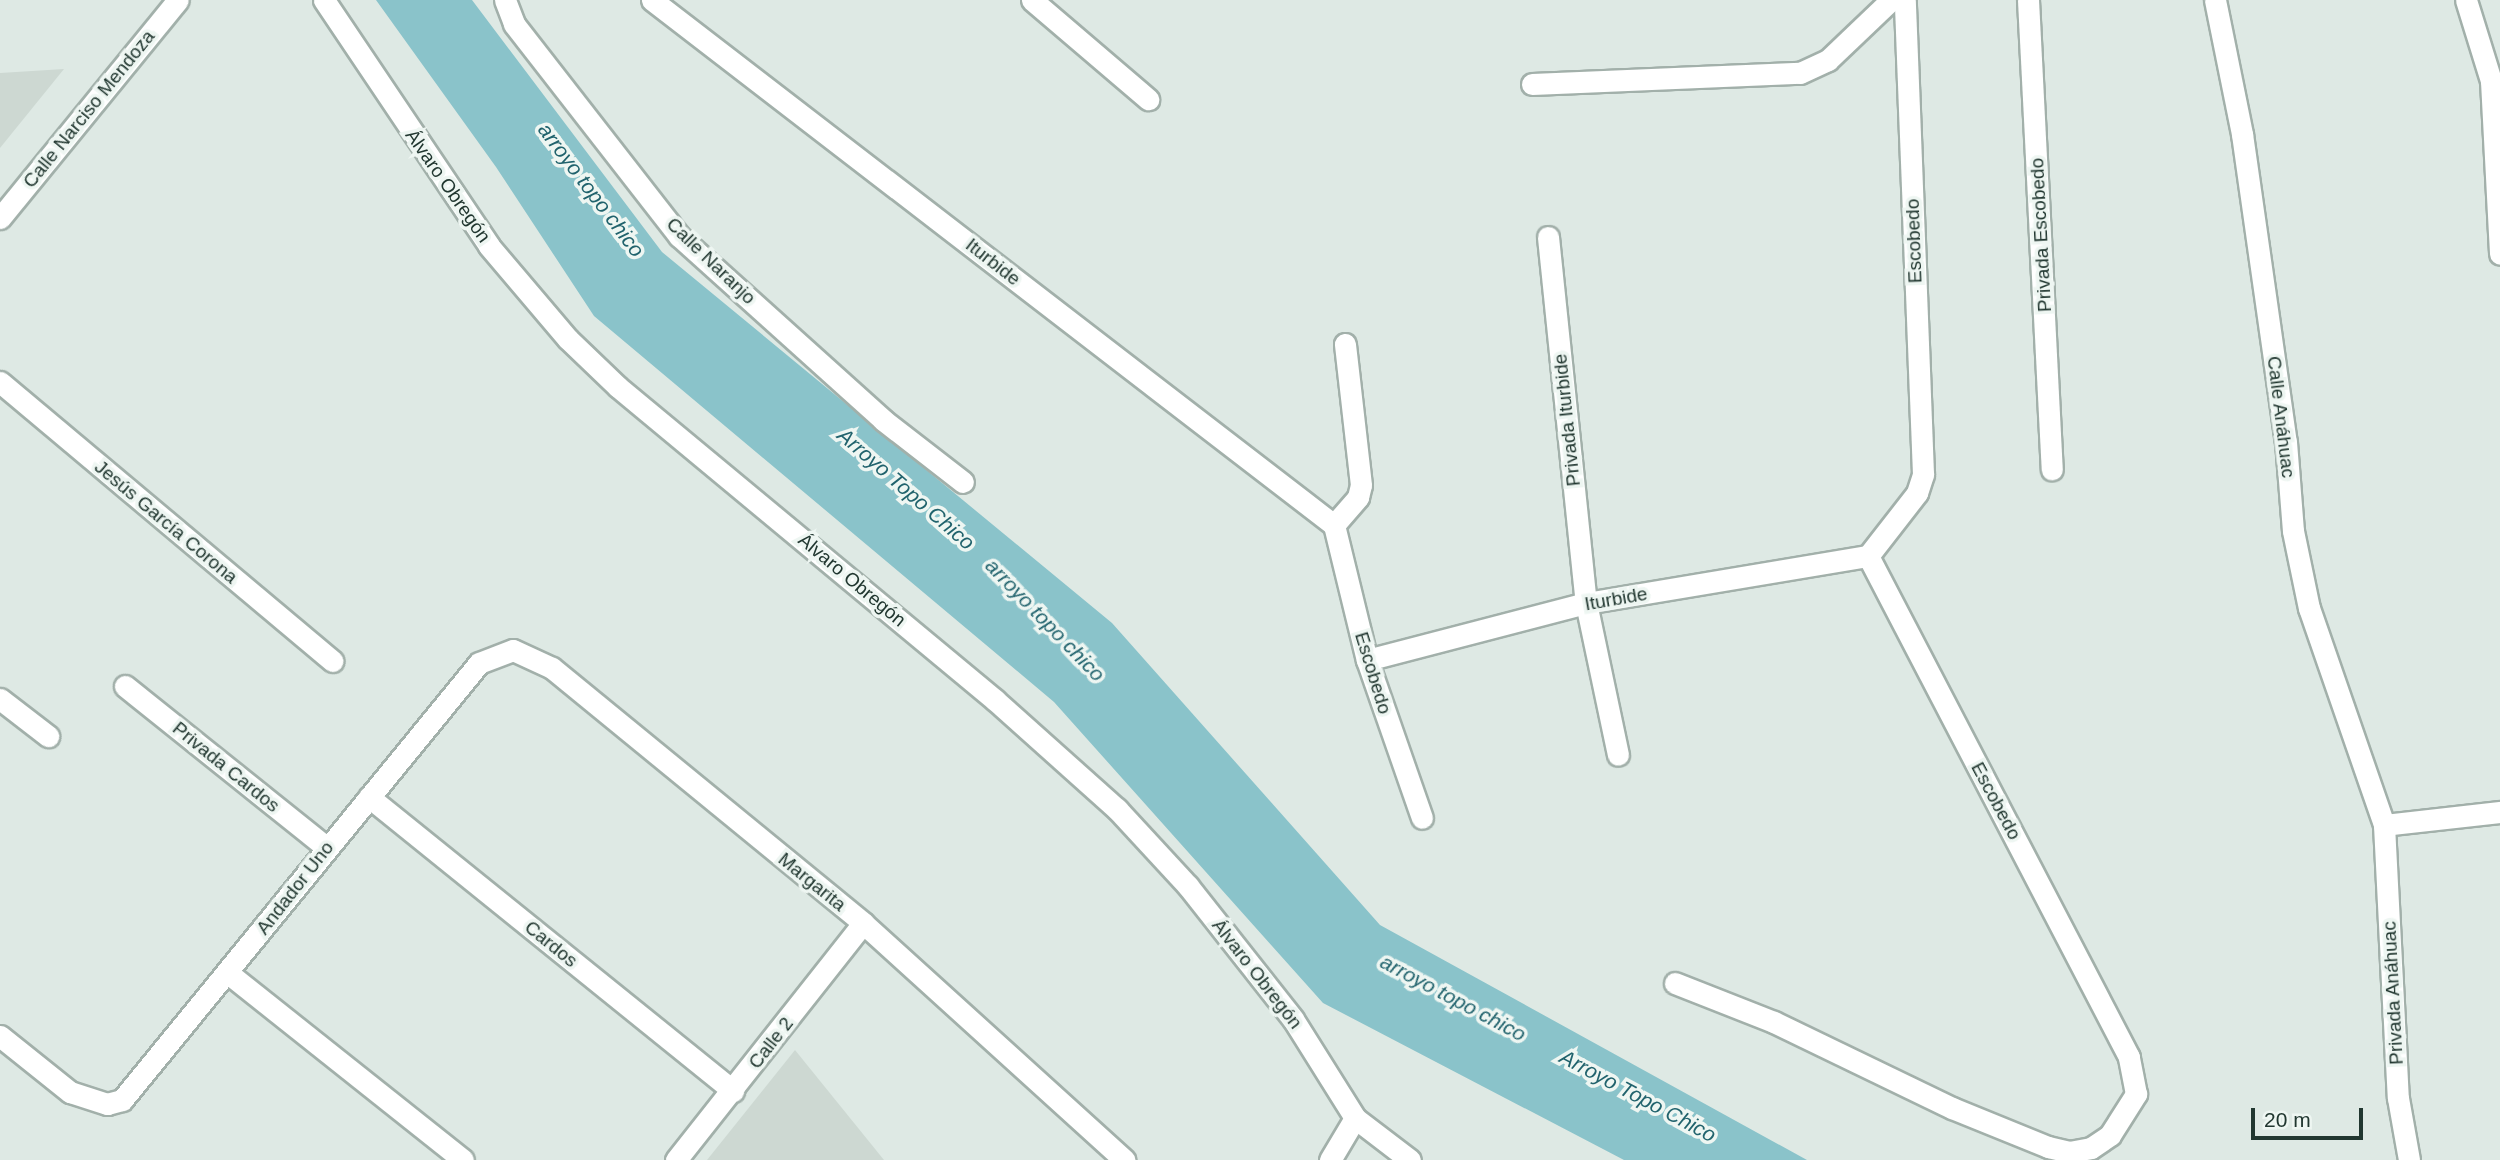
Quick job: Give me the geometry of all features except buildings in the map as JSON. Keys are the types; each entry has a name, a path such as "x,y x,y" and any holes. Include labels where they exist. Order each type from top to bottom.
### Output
{"street":[{"name":"Calle Narciso Mendoza","path":"0,218 178,0"},
{"name":"Álvaro Obregón","path":"324,0 432,166 534,303 618,387 985,691 1117,809 1188,886 1293,1019 1355,1118"},
{"name":"Calle Naranjo","path":"505,0 514,24 680,236 883,420 962,482"},
{"name":"Iturbide","path":"652,0 1334,525"},
{"path":"1032,0 1148,99"},
{"path":"1532,84 1800,73 1828,60 1891,0"},
{"name":"Escobedo","path":"1675,983 1774,1022 1952,1108 2048,1147 2069,1152 2091,1149 2110,1135 2136,1094 2129,1057 1868,556 1917,493 1923,474 1905,0"},
{"name":"Privada Escobedo","path":"2028,0 2052,470"},
{"name":"Calle Anáhuac","path":"2215,0 2242,134 2286,442 2293,531 2309,608 2384,825"},
{"path":"2466,0 2496,85 2500,254"},
{"name":"Privada Iturbide","path":"1548,237 1586,603 1618,755"},
{"path":"1334,525 1358,497 1361,485 1345,344"},
{"name":"Jesús García Corona","path":"0,382 332,662"},
{"name":"Escobedo","path":"1334,525 1367,660 1422,818"},
{"name":"Iturbide","path":"1367,660 1586,603 1868,556"},
{"name":"Margarita","path":"479,663 492,654 513,650 552,668 863,923 1124,1160"},
{"name":"Andador Uno","path":"0,1036 70,1092 107,1104 129,1094 479,663"},
{"name":"Privada Cardos","path":"125,685 327,848"},
{"path":"0,699 48,736"},
{"name":"Cardos","path":"369,797 733,1091"},
{"path":"2384,825 2500,812"},
{"name":"Privada Anáhuac","path":"2384,825 2398,1098 2409,1160"},
{"name":"Calle 2","path":"676,1160 863,923"},
{"path":"229,973 463,1160"},
{"path":"1330,1160 1355,1118 1410,1160"}],"shaded area":[{"path":"64,69 0,148 0,73"},
{"path":"795,1050 884,1160 707,1160"}],"water":[{"path":"376,0 472,0 662,252 1112,623 1380,925 1807,1160 1624,1160 1323,1003 1054,702 594,316 496,167"}],"water label":[{"name":"arroyo topo chico","path":"591,190"},
{"name":"Arroyo Topo Chico","path":"906,489"},
{"name":"arroyo topo chico","path":"1045,620"},
{"name":"arroyo topo chico","path":"1453,998"},
{"name":"Arroyo Topo Chico","path":"1638,1096"}]}
